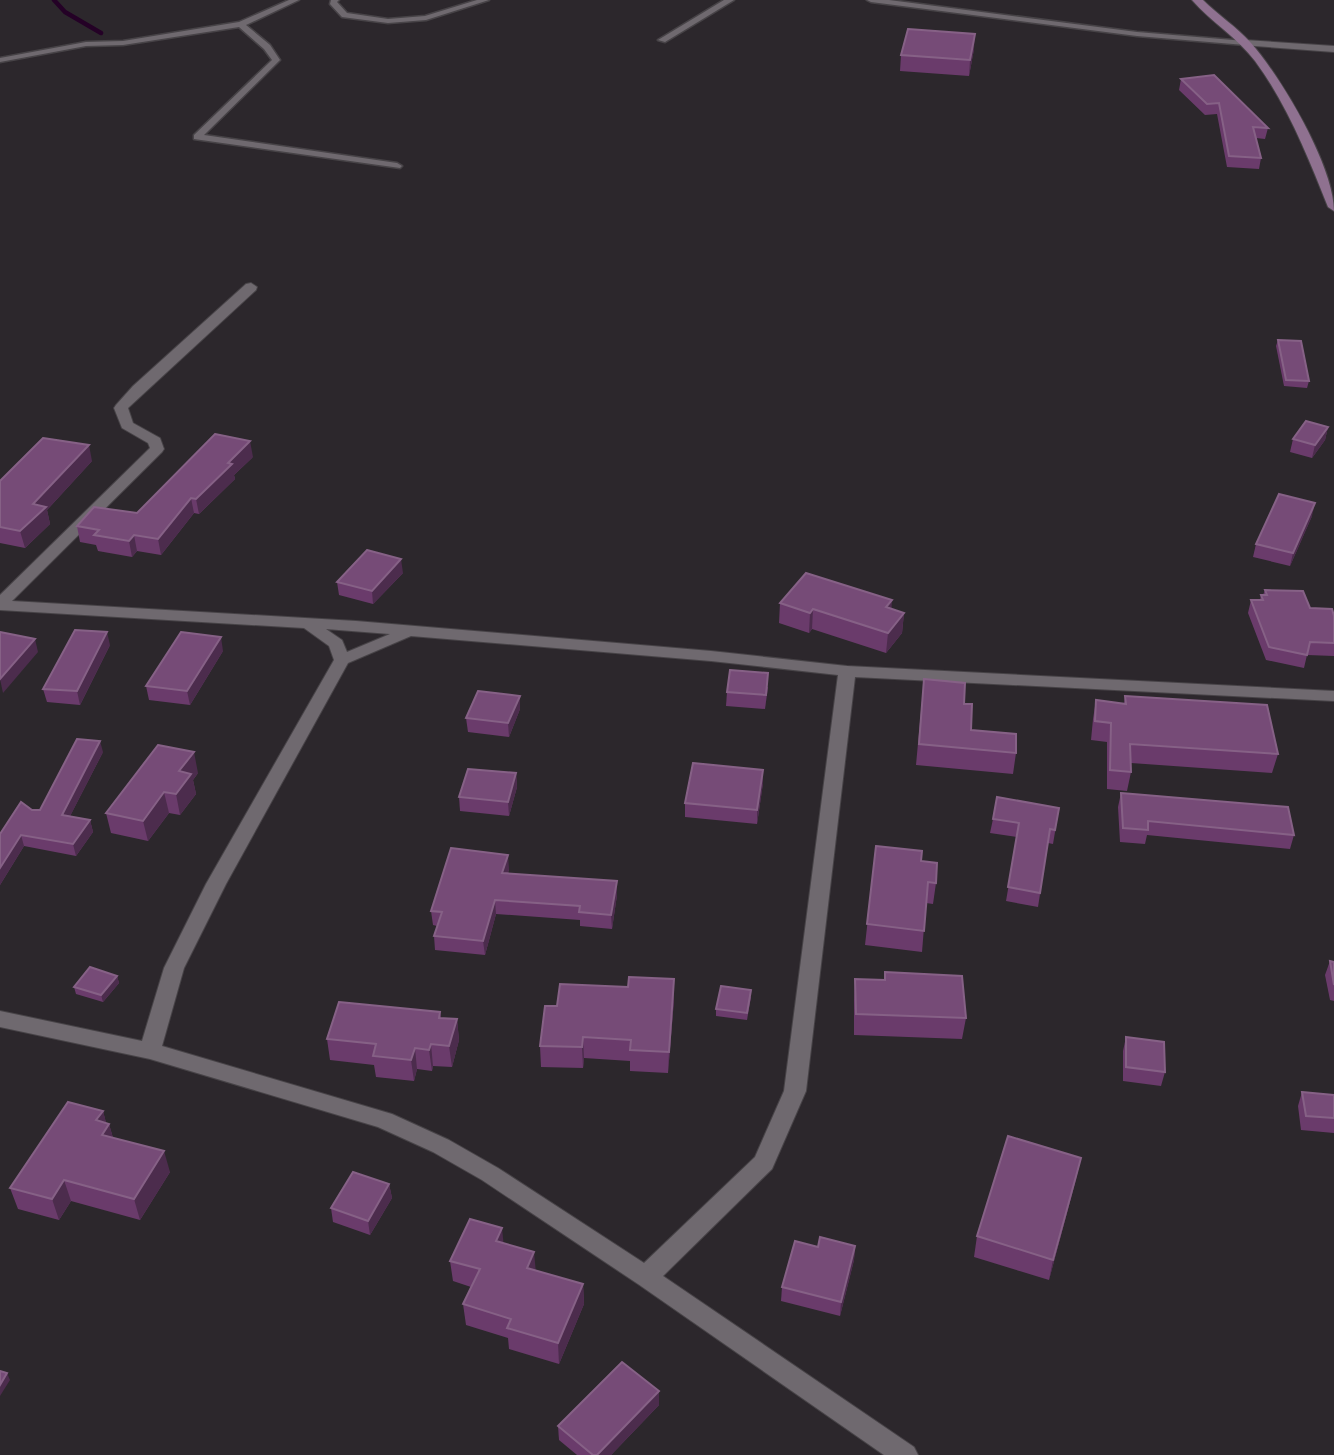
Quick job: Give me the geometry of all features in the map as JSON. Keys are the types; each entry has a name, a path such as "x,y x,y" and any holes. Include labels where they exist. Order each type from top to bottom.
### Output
{"street":[{"path":"1197,0 1245,43 1271,77 1319,171 1334,207"},
{"path":"1245,43 1334,48"},
{"path":"0,604 157,449 155,441 127,425 121,408 138,389 251,287"},
{"path":"0,604 307,623 637,649 847,671 1334,696"},
{"path":"307,623 336,644 342,660"},
{"path":"150,1051 174,968 216,884 342,660 410,632"},
{"path":"646,1277 764,1163 794,1091 847,671"},
{"path":"0,1019 150,1051 384,1119 430,1140 490,1174 646,1277 905,1455"}],"lane":[{"path":"0,60 86,44 123,43 241,24 295,0"},
{"path":"335,0 333,2 345,15 388,21 426,18 485,0"},
{"path":"662,40 730,0"},
{"path":"871,0 1137,34 1245,43"},
{"path":"241,24 267,47 276,60 197,137 397,166"}],"building":[{"path":"908,29 975,34 970,60 901,55"},
{"path":"1214,75 1268,128 1253,127 1261,158 1229,156 1219,103 1207,104 1181,79"},
{"path":"1278,340 1301,341 1309,381 1286,380"},
{"path":"1306,421 1328,427 1315,445 1293,439"},
{"path":"215,434 250,441 228,463 232,464 196,499 191,498 158,539 134,535 129,541 94,535 99,530 77,526 94,507 137,513"},
{"path":"43,438 89,445 33,504 46,507 20,531 0,527 0,481"},
{"path":"1279,494 1315,503 1293,553 1256,544"},
{"path":"367,550 401,559 372,591 337,582"},
{"path":"806,573 892,600 886,607 904,613 888,633 813,609 810,613 780,603"},
{"path":"1265,590 1303,591 1310,608 1332,609 1334,643 1310,642 1307,655 1269,647 1251,600 1263,600 1261,595 1267,595"},
{"path":"75,630 107,632 77,691 43,689"},
{"path":"0,632 35,639 0,679"},
{"path":"181,632 221,637 187,691 146,686"},
{"path":"730,670 768,673 766,695 727,692"},
{"path":"924,679 965,683 964,704 972,704 971,730 1016,734 1016,753 919,744"},
{"path":"478,691 520,696 508,723 466,718"},
{"path":"1125,696 1267,705 1278,754 1130,744 1131,772 1110,770 1111,723 1095,721 1096,700 1126,704"},
{"path":"77,739 100,741 62,815 90,820 73,844 21,835 0,868 0,834 21,802 32,810 40,810"},
{"path":"158,745 194,752 179,771 191,774 176,794 164,792 143,821 106,813"},
{"path":"693,763 763,770 757,810 685,803"},
{"path":"468,769 516,773 508,802 459,797"},
{"path":"1121,793 1288,807 1294,835 1148,821 1148,830 1123,828"},
{"path":"997,797 1059,808 1055,830 1050,829 1040,893 1008,887 1019,823 993,819"},
{"path":"876,846 922,851 921,861 937,863 936,883 928,882 924,931 867,924"},
{"path":"451,848 508,855 502,873 617,881 611,915 579,912 580,906 495,900 483,941 434,936 442,912 431,911"},
{"path":"1330,961 1334,962 1334,985"},
{"path":"90,967 117,976 101,995 74,987"},
{"path":"885,972 962,976 966,1018 856,1014 855,979 885,980"},
{"path":"629,977 674,979 669,1052 630,1050 631,1040 583,1037 582,1047 540,1046 545,1006 557,1006 560,984 628,987"},
{"path":"721,986 751,990 747,1013 716,1009"},
{"path":"339,1002 440,1012 439,1018 457,1019 449,1046 431,1044 429,1050 415,1048 411,1060 373,1056 376,1044 327,1039"},
{"path":"1126,1037 1164,1042 1165,1072 1126,1067"},
{"path":"1302,1092 1334,1095 1334,1118 1306,1116"},
{"path":"68,1102 103,1111 96,1120 109,1124 102,1135 164,1151 134,1199 64,1180 52,1199 10,1188"},
{"path":"1008,1136 1081,1158 1053,1260 977,1236"},
{"path":"353,1172 389,1184 368,1221 331,1208"},
{"path":"470,1219 502,1228 496,1241 534,1252 527,1268 583,1284 558,1343 507,1328 511,1319 463,1304 480,1269 450,1261"},
{"path":"820,1237 855,1246 841,1302 782,1287 795,1241 818,1247"},
{"path":"622,1362 659,1391 597,1455 593,1455 558,1426"},
{"path":"0,1371 7,1373 0,1385"}],"waterway":[{"path":"54,0 65,12 101,33"}]}
